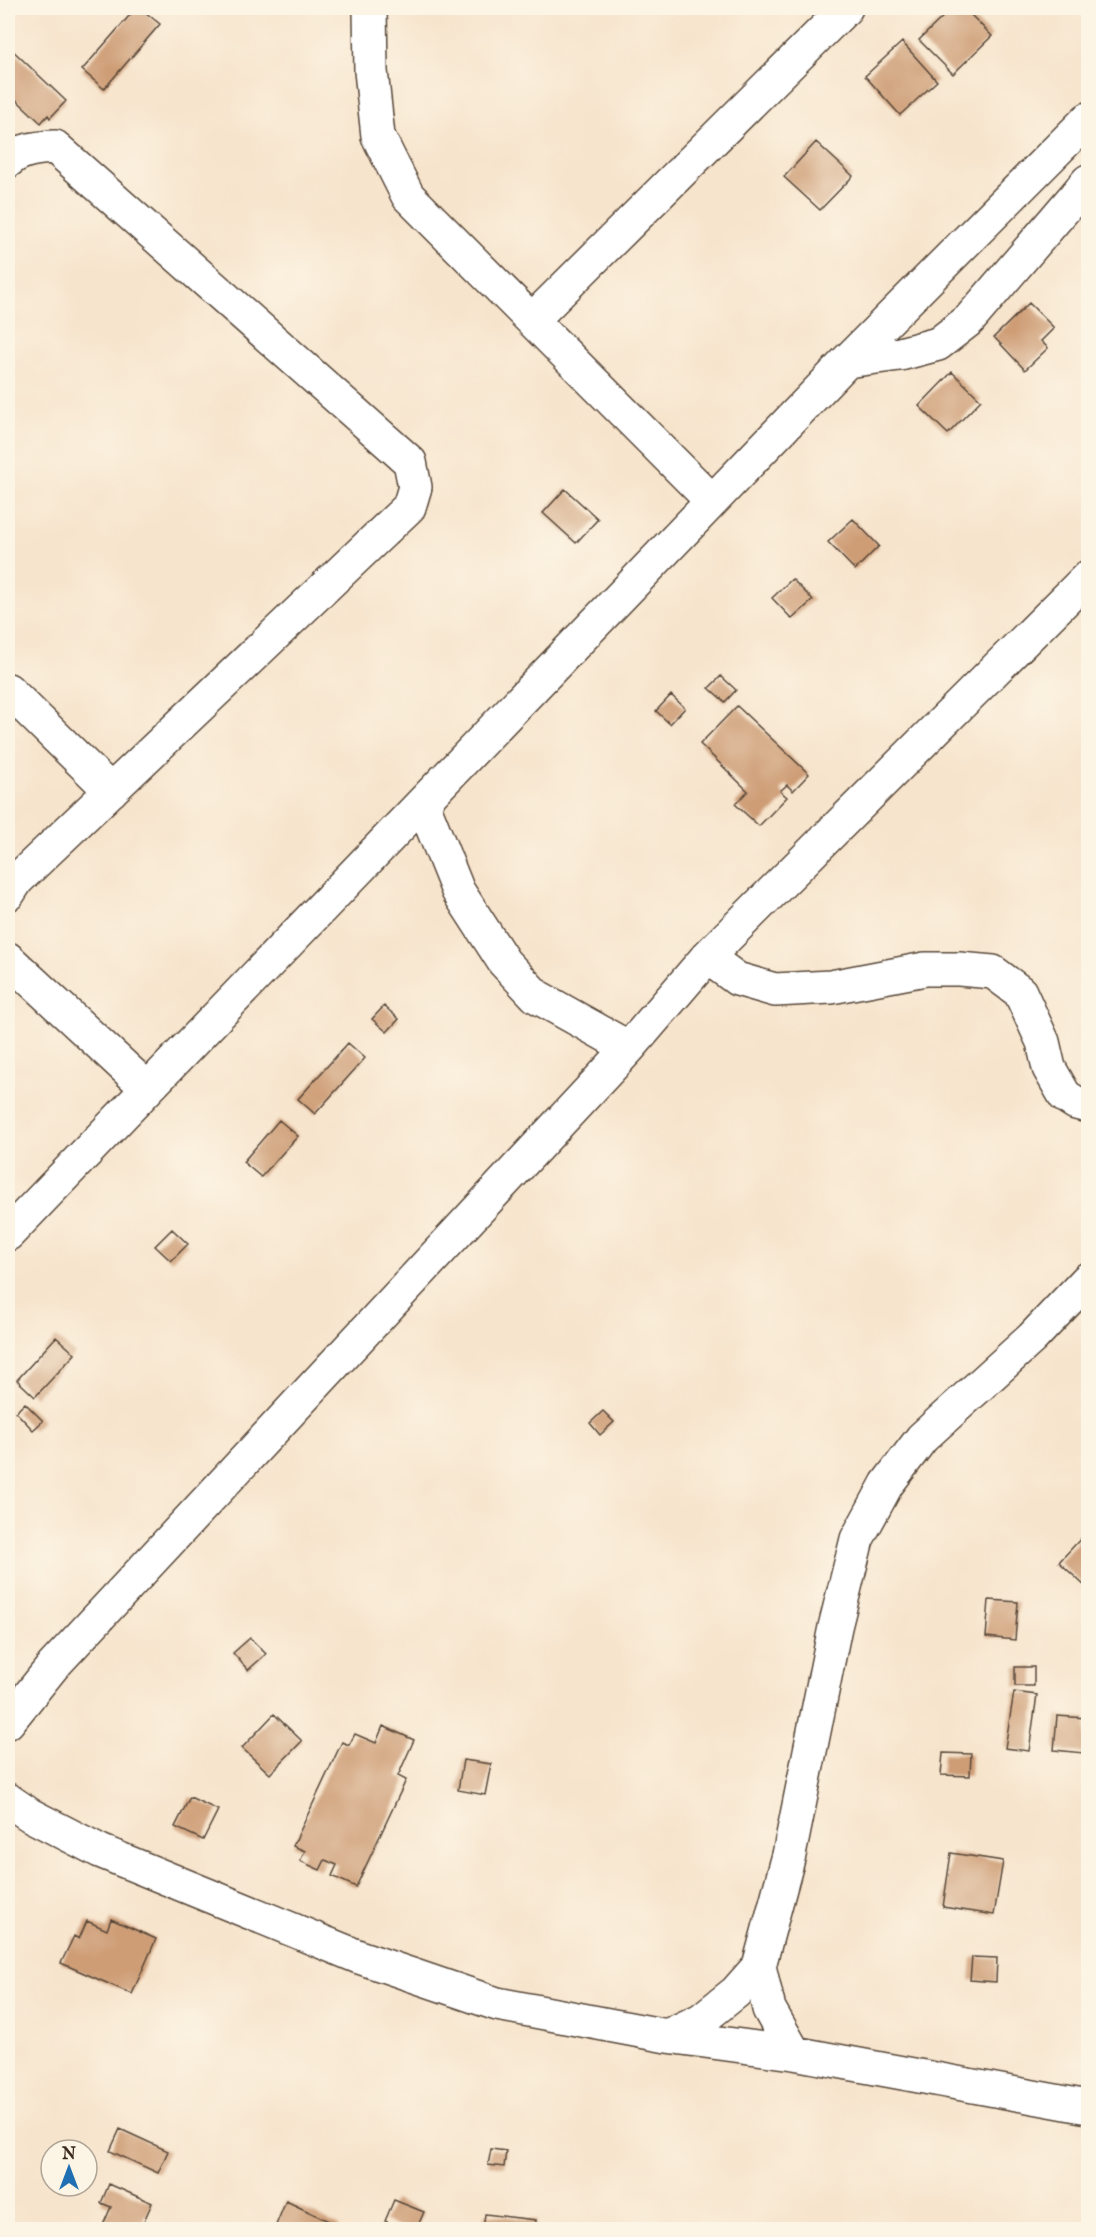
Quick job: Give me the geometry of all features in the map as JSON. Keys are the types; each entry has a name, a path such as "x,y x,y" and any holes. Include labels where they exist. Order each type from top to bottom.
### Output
{"street":[{"path":"370,8 371,71 378,136 408,196 712,501"},
{"path":"533,320 846,8"},
{"path":"8,1234 847,361 1089,119"},
{"path":"8,161 13,156 34,148 55,147 410,462 415,487 409,507 17,880 8,894"},
{"path":"847,361 900,354 938,344 969,320 1089,181"},
{"path":"8,1722 53,1666 629,1048 707,957 1089,577"},
{"path":"8,690 111,791"},
{"path":"423,804 458,891 504,962 536,996 629,1048"},
{"path":"707,957 738,979 775,990 831,987 925,969 993,972 1020,992 1043,1042 1049,1068 1065,1096 1076,1103 1089,1106"},
{"path":"8,959 147,1088"},
{"path":"667,2036 701,2020 736,1992 759,1966 789,1855 835,1627 857,1539 887,1484 922,1438 1032,1338 1089,1279"},
{"path":"8,1800 30,1815 100,1851 359,1957 497,2004 667,2036 794,2053 1089,2107"},
{"path":"759,1966 769,2009 794,2053"}],"building":[{"path":"136,8 140,8 160,24 104,89 82,70"},
{"path":"952,8 964,8 992,36 953,74 919,40"},
{"path":"902,42 937,81 900,115 865,76"},
{"path":"8,46 66,101 50,118 48,115 41,123 8,92"},
{"path":"816,142 853,176 820,210 784,177"},
{"path":"1029,303 1054,328 1041,341 1048,348 1025,370 994,337"},
{"path":"952,372 981,400 948,434 919,406"},
{"path":"565,489 598,519 576,543 543,513"},
{"path":"853,519 879,546 855,570 828,542"},
{"path":"792,579 813,600 792,619 772,598"},
{"path":"721,676 736,690 725,702 709,688"},
{"path":"671,695 685,708 670,724 656,711"},
{"path":"737,706 809,774 793,791 787,785 780,791 787,797 759,826 735,804 748,791 700,744"},
{"path":"384,1006 399,1019 387,1032 372,1019"},
{"path":"348,1043 365,1058 315,1114 298,1099"},
{"path":"279,1120 298,1136 261,1177 243,1162"},
{"path":"172,1229 188,1244 171,1261 155,1246"},
{"path":"56,1337 75,1354 35,1397 17,1380"},
{"path":"25,1403 43,1421 33,1430 16,1412"},
{"path":"603,1411 614,1422 600,1435 590,1423"},
{"path":"1086,1533 1088,1535 1087,1588 1059,1562"},
{"path":"989,1600 1018,1602 1015,1640 986,1637"},
{"path":"250,1638 266,1654 248,1670 233,1653"},
{"path":"1015,1667 1034,1667 1034,1686 1015,1686"},
{"path":"1014,1692 1037,1695 1029,1751 1005,1748"},
{"path":"274,1714 302,1741 270,1774 242,1748"},
{"path":"1057,1716 1086,1718 1084,1753 1054,1750"},
{"path":"383,1726 414,1740 398,1776 406,1780 356,1887 332,1876 337,1865 325,1860 320,1870 300,1861 305,1851 293,1846 342,1742 349,1745 355,1734 376,1743"},
{"path":"943,1753 971,1754 970,1776 941,1775"},
{"path":"463,1760 491,1764 485,1795 458,1790"},
{"path":"190,1797 218,1810 203,1840 175,1827"},
{"path":"951,1853 1003,1861 994,1915 943,1907"},
{"path":"111,1919 156,1939 132,1994 61,1963 74,1936 79,1939 87,1921 107,1930"},
{"path":"972,1957 997,1958 996,1982 970,1980"},
{"path":"8,2081 13,2084 8,2096"},
{"path":"120,2129 168,2151 158,2173 110,2151"},
{"path":"491,2149 506,2151 504,2167 488,2165"},
{"path":"109,2184 152,2203 140,2230 114,2230 103,2225 111,2207 101,2203"},
{"path":"394,2200 424,2212 416,2230 405,2230 385,2221"},
{"path":"286,2201 339,2226 338,2230 287,2230 276,2225"},
{"path":"485,2214 536,2220 535,2230 483,2230"}]}
